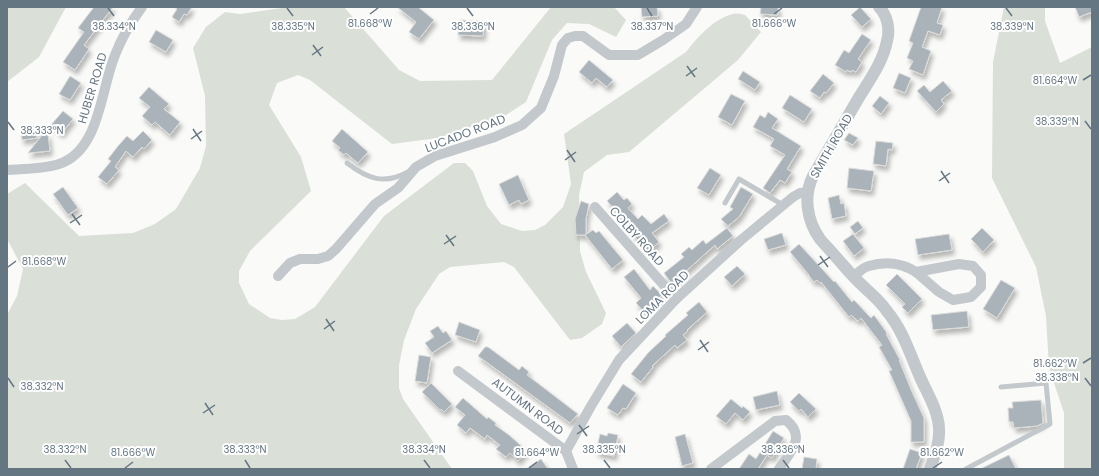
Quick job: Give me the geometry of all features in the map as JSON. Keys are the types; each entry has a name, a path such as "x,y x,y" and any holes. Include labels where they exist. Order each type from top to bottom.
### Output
{"street":[{"name":"HUBER ROAD","path":"7,170 58,165 68,160 85,144 94,129 114,56 129,24 142,7"},
{"name":"LUCADO ROAD","path":"278,276 290,263 300,259 318,259 328,256 336,250 375,204 398,188 416,167 435,156 495,137 522,125 541,108 554,76 562,45 568,38 583,36 609,55 638,55 664,40 686,24 697,7"},
{"name":"SMITH ROAD","path":"881,8 889,29 884,53 872,77 809,184 808,209 812,222 820,238 853,277 885,308 896,322 905,340 936,413 939,428 938,448 930,469"},
{"name":"LOMA ROAD","path":"566,451 619,360 676,299 741,240 793,197 800,193 808,192"},
{"name":"COLBY ROAD","path":"595,207 676,299"},
{"path":"853,277 867,266 889,263 907,266 939,292 953,300 971,297 981,287 981,275 974,266 959,264 916,272"},
{"name":"AUTUMN ROAD","path":"458,370 566,451 574,469"},
{"path":"711,469 775,421 786,420 793,425 797,435 795,445 779,469"}],"lane":[{"path":"347,163 361,173 378,179 389,179 403,175 416,167"},
{"path":"725,203 739,178 783,205"},
{"path":"966,469 1050,424 1046,383 1001,386"}],"shaded area":[{"path":"7,7 66,7 39,57 7,82"},
{"path":"289,7 344,7 399,70 420,81 492,80 551,7 614,7 626,20 616,37 589,24 567,23 552,40 526,102 506,115 438,138 392,144 310,80 298,75 277,83 269,105 301,157 311,191 250,251 239,271 239,283 249,304 270,318 282,320 295,319 315,307 384,216 454,163 465,163 473,171 487,206 501,224 522,231 535,230 545,225 563,207 571,184 564,134 686,52 713,24 726,16 734,14 745,15 761,32 738,60 629,152 607,155 584,172 579,195 580,251 586,272 606,313 602,324 582,338 570,340 514,267 504,262 450,267 439,274 416,309 404,340 399,365 399,388 403,399 452,469 7,469 7,315 17,296 23,269 7,239 7,194 25,183 79,236 133,233 155,224 176,209 200,168 206,146 205,96 193,48 206,27 225,12 240,14"},
{"path":"1004,7 1045,7 1045,21 1060,63 1092,47 1092,469 1064,469 1064,413 1049,368 1046,316 1036,267 992,178 993,62"}],"building":[{"path":"94,7 113,7 84,45 89,49 75,70 63,62 84,32 78,28"},
{"path":"174,7 192,7 187,15 184,14 179,22 172,17 177,9"},
{"path":"397,7 418,7 434,20 419,39 409,32 416,22"},
{"path":"641,7 657,7 658,16 642,17"},
{"path":"761,7 778,7 778,15 760,14"},
{"path":"860,7 871,19 862,27 851,15"},
{"path":"921,7 942,7 937,23 943,25 940,35 928,31 922,47 931,51 923,75 909,69 913,61 907,58 913,43 909,41"},
{"path":"1075,7 1092,7 1092,12 1079,17"},
{"path":"459,20 484,21 483,36 458,35"},
{"path":"156,30 173,40 166,52 149,42"},
{"path":"862,34 871,40 858,59 862,62 856,72 847,70 846,72 835,65 844,50 849,53"},
{"path":"589,60 613,80 607,87 596,78 592,83 579,72"},
{"path":"743,71 760,82 755,90 738,79"},
{"path":"899,73 911,78 905,93 893,88"},
{"path":"823,74 834,83 820,98 810,91"},
{"path":"70,76 81,83 70,100 59,94"},
{"path":"943,81 952,91 941,100 944,104 936,112 917,91 924,85 930,92"},
{"path":"149,87 169,104 164,109 180,122 170,135 155,122 152,125 142,116 150,107 139,98"},
{"path":"731,94 745,101 732,125 718,117"},
{"path":"790,95 812,109 804,122 782,108"},
{"path":"880,96 889,103 881,114 872,106"},
{"path":"63,111 73,119 61,134 51,125"},
{"path":"768,112 778,119 772,128 801,146 787,169 792,172 785,183 780,180 770,193 763,188 785,155 770,146 774,139 753,127 760,115 765,118"},
{"path":"35,126 37,138 22,140 21,127"},
{"path":"342,129 368,152 358,163 346,153 344,155 338,150 340,148 332,141"},
{"path":"143,131 152,140 144,149 142,147 133,157 126,151 115,167 119,170 107,184 98,177 111,161 108,159 127,136 133,141"},
{"path":"849,133 858,138 853,145 844,140"},
{"path":"48,134 50,151 28,153 42,135"},
{"path":"876,141 893,143 892,150 888,149 886,166 873,164"},
{"path":"710,168 721,175 709,195 697,188"},
{"path":"849,168 874,171 871,191 847,188"},
{"path":"518,175 529,200 521,204 519,200 509,205 499,184"},
{"path":"63,187 78,208 68,215 53,194"},
{"path":"741,187 753,194 739,217 728,226 721,219 733,209 730,207"},
{"path":"617,192 624,200 627,198 632,204 628,208 638,219 642,215 651,224 664,214 669,221 652,233 659,242 648,252 628,229 630,227 607,201"},
{"path":"839,195 841,204 844,203 846,216 832,219 828,198"},
{"path":"581,201 589,204 586,219 586,235 576,235 575,219"},
{"path":"858,221 863,228 855,234 850,227"},
{"path":"727,228 733,236 717,249 715,245 685,272 686,273 672,284 664,273 684,257 681,254 689,247 692,250 703,240 706,244"},
{"path":"982,228 994,240 983,252 971,239"},
{"path":"593,230 596,233 599,231 623,260 612,269 585,235"},
{"path":"782,233 786,245 768,250 764,239"},
{"path":"853,234 864,248 854,256 843,241"},
{"path":"949,234 952,250 918,255 915,239"},
{"path":"799,244 834,282 835,281 852,302 854,300 871,318 874,315 887,333 886,334 900,360 924,418 924,442 911,442 911,421 889,371 892,370 879,347 882,345 861,318 858,321 851,315 849,317 821,282 820,283 817,280 814,282 809,276 790,252"},
{"path":"737,266 745,274 732,286 724,277"},
{"path":"634,269 650,290 653,286 662,295 644,312 636,303 641,298 624,277"},
{"path":"897,274 922,299 908,313 902,307 905,304 886,285"},
{"path":"1001,280 1015,288 997,318 983,309"},
{"path":"699,302 707,312 683,335 687,340 677,348 675,345 652,366 653,367 641,382 631,374 648,353 666,336 665,335 688,315 686,313"},
{"path":"967,311 969,327 933,330 931,315"},
{"path":"459,322 480,330 476,342 455,335"},
{"path":"627,323 636,333 621,347 612,336"},
{"path":"438,326 443,333 446,331 452,340 432,353 425,343 434,337 430,331"},
{"path":"485,347 488,347 519,370 522,366 529,372 527,375 578,414 570,423 478,356"},
{"path":"419,355 431,357 427,383 415,381"},
{"path":"431,383 452,404 444,412 441,409 440,410 422,392"},
{"path":"623,384 636,393 626,409 623,408 618,415 607,408"},
{"path":"777,391 780,405 756,410 753,397"},
{"path":"799,393 816,409 808,417 801,409 799,411 790,402"},
{"path":"463,398 487,419 488,417 496,423 495,425 527,451 518,461 510,453 506,457 496,449 500,445 487,435 485,439 470,428 466,433 457,425 465,415 455,407"},
{"path":"731,399 742,408 743,406 750,412 743,420 735,413 726,424 716,416"},
{"path":"1041,400 1043,423 1037,426 1014,428 1013,422 1009,422 1008,408 1013,408 1012,402"},
{"path":"773,431 784,438 772,458 767,455 758,469 739,469 749,454 756,459"},
{"path":"608,433 618,435 614,456 596,452 600,434 607,436"},
{"path":"685,434 693,463 682,466 675,437"},
{"path":"910,449 922,453 916,469 903,469"},
{"path":"1009,455 1016,469 980,469"},
{"path":"804,457 817,459 816,469 802,469"},
{"path":"541,459 548,469 526,469"}]}
